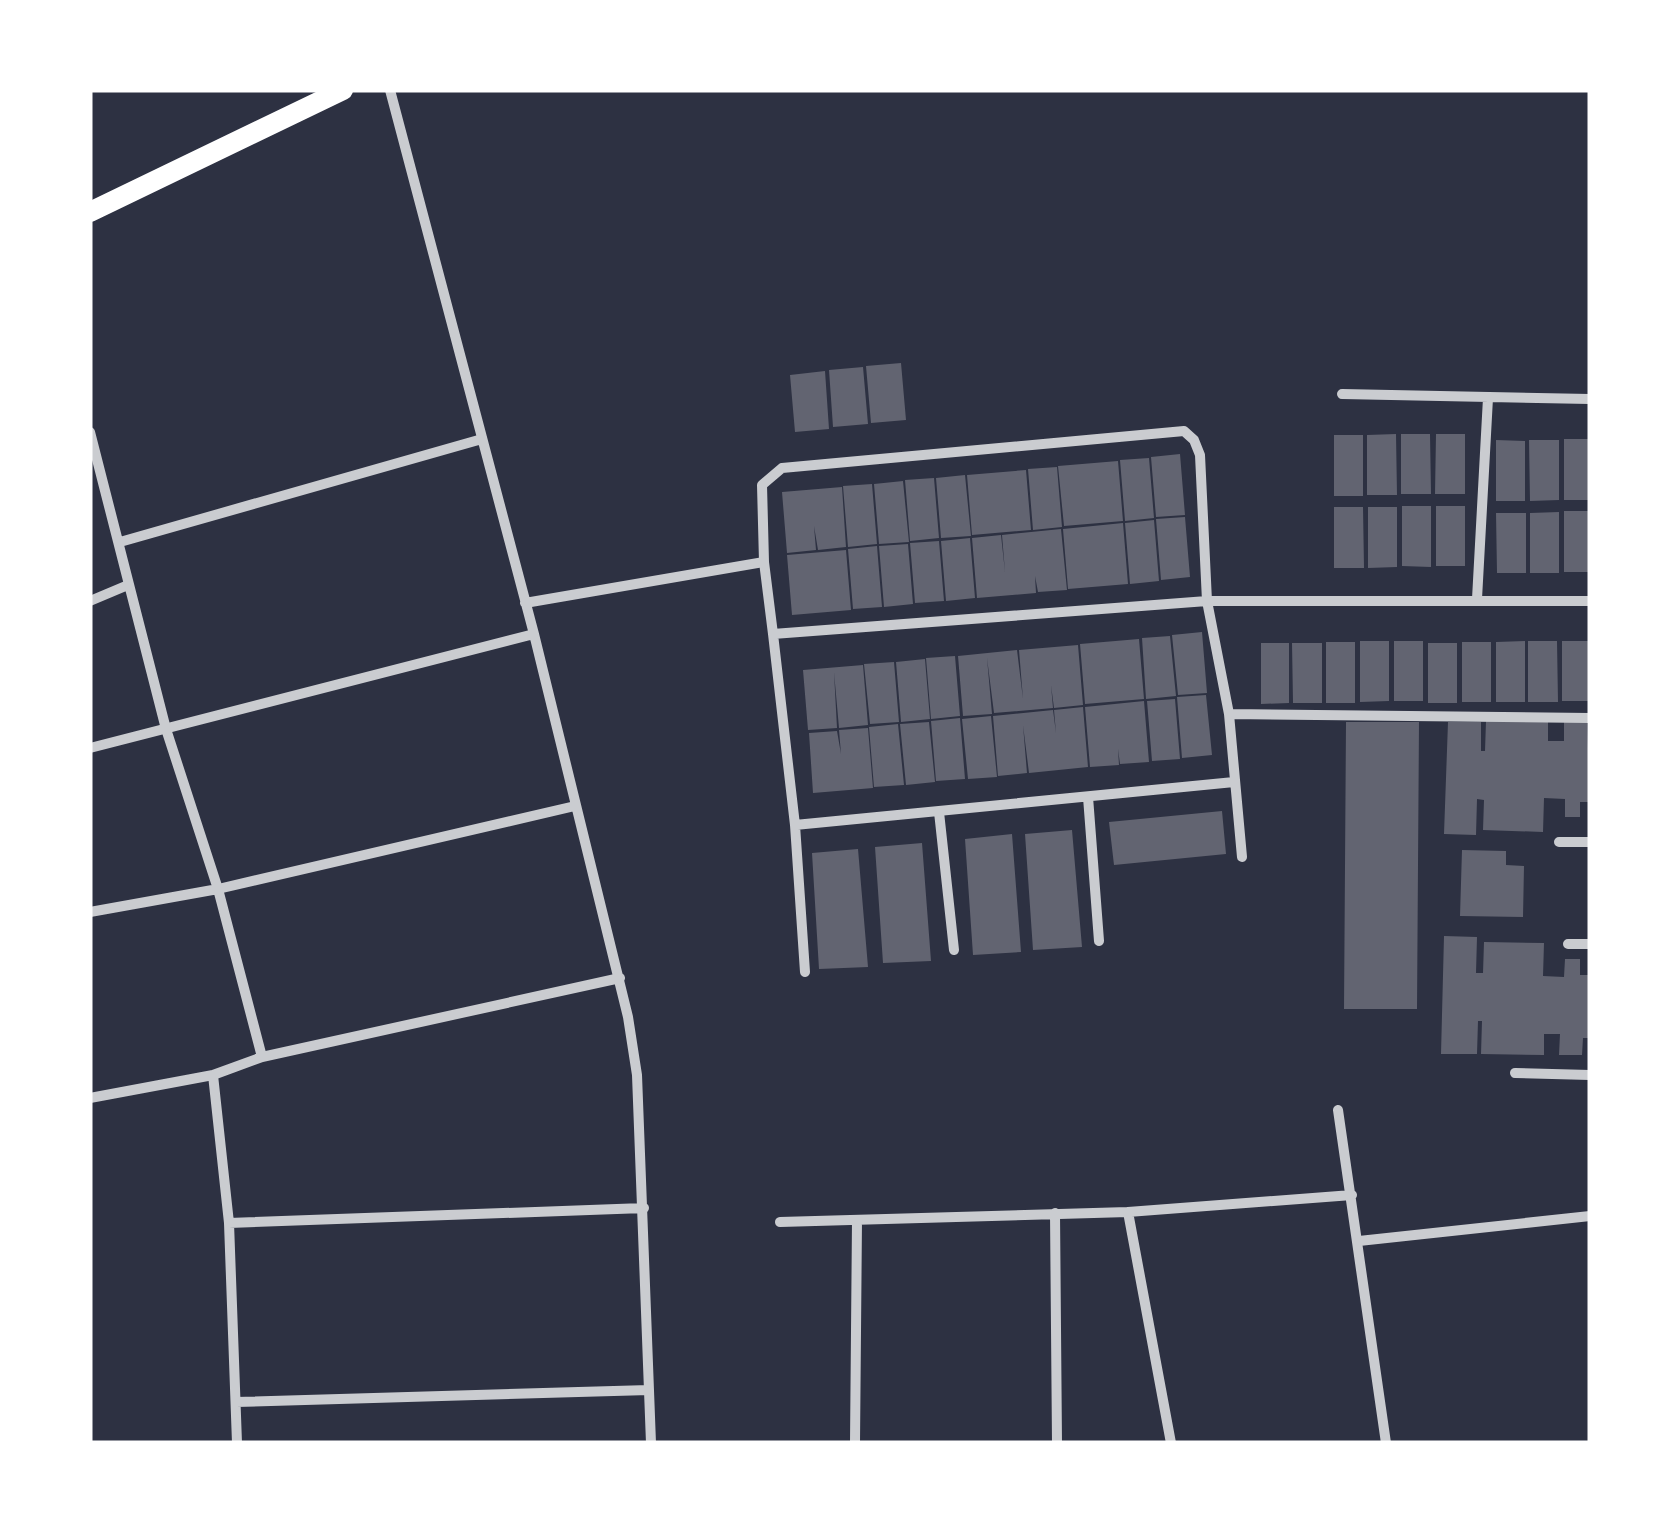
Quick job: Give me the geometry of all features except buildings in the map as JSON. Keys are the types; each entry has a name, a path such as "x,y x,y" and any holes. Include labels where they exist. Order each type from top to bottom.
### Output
{"main road":[{"path":"90,212 344,90"}],"street":[{"path":"390,90 534,634 620,978 637,1075 652,1443"},
{"path":"1342,394 1590,399"},
{"path":"1478,599 1488,398"},
{"path":"805,972 795,825 764,562 762,485 782,468 1184,431 1194,440 1200,456 1207,601 1229,714 1242,857"},
{"path":"90,432 166,729 218,888 262,1057"},
{"path":"120,542 482,439"},
{"path":"525,603 764,562"},
{"path":"90,601 128,586"},
{"path":"773,634 1207,601 1590,601"},
{"path":"90,748 534,634"},
{"path":"1229,714 1590,718"},
{"path":"795,825 1234,782"},
{"path":"1088,797 1099,942"},
{"path":"90,912 218,888 575,806"},
{"path":"939,812 954,950"},
{"path":"1559,842 1590,842"},
{"path":"1568,944 1590,944"},
{"path":"90,1098 213,1076 262,1057 620,978"},
{"path":"1515,1073 1590,1074"},
{"path":"213,1076 230,1223 236,1443"},
{"path":"1338,1110 1386,1443"},
{"path":"780,1222 1128,1212 1352,1195"},
{"path":"230,1223 644,1208"},
{"path":"1128,1212 1171,1443"},
{"path":"1056,1214 1057,1443"},
{"path":"1358,1241 1590,1216"},
{"path":"856,1220 856,1443"},
{"path":"236,1402 650,1390"}]}
